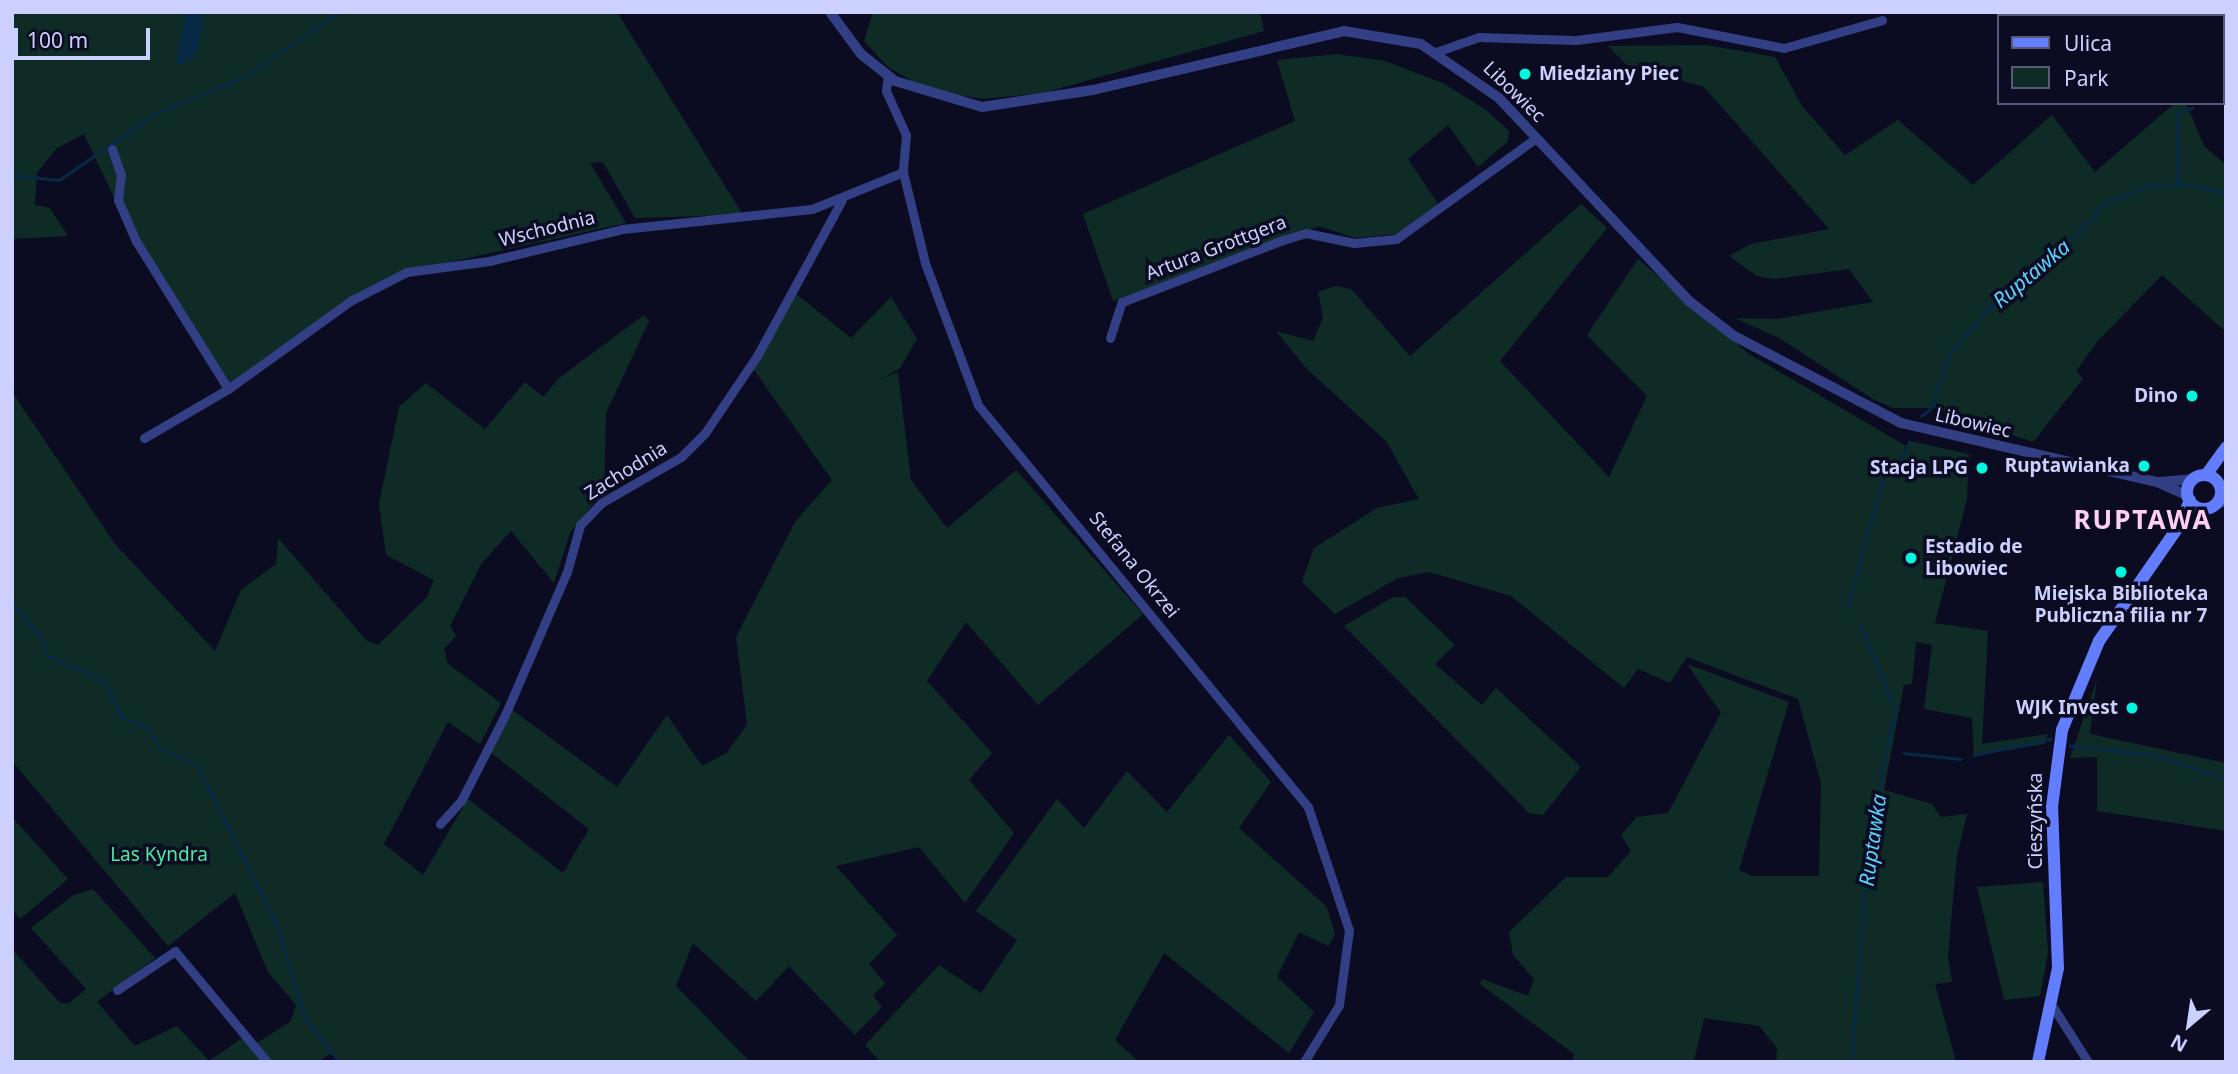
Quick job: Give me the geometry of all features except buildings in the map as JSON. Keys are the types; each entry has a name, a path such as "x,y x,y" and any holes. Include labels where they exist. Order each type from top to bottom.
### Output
{"main road":[{"path":"2221,494 2200,477 2225,449"},
{"path":"2221,494 2225,449"},
{"name":"Cieszyńska","path":"2038,1062 2053,1007 2059,943 2052,807 2062,730 2099,641 2179,526 2193,501 2200,477"},
{"path":"2193,501 2221,494"}],"street":[{"name":"Libowiec","path":"830,12 861,54 888,76 949,102 1013,106 1344,31 1385,33 1436,52 1476,77 1689,301 1797,371 1918,429 2157,482 2193,501"},
{"path":"1436,52 1479,37 1576,40 1677,27 1796,48 1882,20"},
{"name":"Stefana Okrzei","path":"888,76 886,92 908,146 903,172 925,263 967,377 993,428 1308,807 1349,930 1339,1005 1304,1062"},
{"name":"Artura Grottgera","path":"1110,338 1122,302 1283,240 1306,233 1354,243 1395,239 1536,138"},
{"path":"111,149 121,175 118,200 136,241 228,389"},
{"name":"Wschodnia","path":"144,438 228,389 352,300 407,272 489,261 597,233 751,219 842,200 903,172"},
{"name":"Zachodnia","path":"440,824 461,801 505,715 567,572 580,525 601,503 681,457 705,433 758,354 842,200"},
{"name":"Libowiec","path":"2157,482 2200,477"},
{"path":"117,990 175,951 267,1062"},
{"path":"2053,1007 2088,1062"}],"green space":[{"path":"12,12 617,12 743,215 635,218 603,162 590,163 626,223 423,268 355,294 223,389 135,242 84,134 57,148 37,173 35,205 50,208 68,236 12,239"},
{"path":"873,12 1260,12 1264,31 1043,93 983,99 928,90 888,67 864,41"},
{"path":"2132,12 2226,12 2226,105 2224,14"},
{"path":"1706,45 1775,57 1802,106 1845,155 1898,120 1973,185 2052,115 2095,172 2173,105 2187,105 2204,146 2226,165 2226,332 2162,275 2097,342 2076,371 2083,379 2033,442 1934,408 1893,408 1873,399 1779,338 1735,318 1777,319 1873,302 1849,269 1774,279 1757,276 1729,256 1751,244 1829,229 1704,87 1627,65 1608,46"},
{"path":"1337,54 1385,61 1445,84 1486,110 1509,131 1508,141 1478,167 1448,125 1408,159 1438,204 1397,234 1355,238 1319,226 1113,301 1083,214 1295,121 1277,60"},
{"path":"1581,204 1607,228 1500,361 1609,477 1647,396 1587,335 1638,259 1749,354 1906,446 1896,470 1910,441 1969,454 1967,499 1935,623 1988,631 1982,744 2048,734 2045,744 1974,756 1972,718 1924,709 1932,645 1916,642 1912,684 1904,685 1884,790 1932,804 1941,817 1967,814 1957,855 1948,956 1952,982 1935,984 1956,1062 1776,1062 1777,1048 1759,1026 1704,1018 1694,1062 1572,1062 1574,1054 1480,984 1482,979 1528,996 1534,979 1513,955 1509,932 1566,877 1608,877 1631,851 1621,835 1637,817 1668,813 1721,713 1687,664 1789,702 1739,870 1751,876 1819,876 1821,783 1798,699 1687,657 1670,683 1638,669 1624,688 1511,596 1429,572 1398,578 1335,614 1302,582 1314,548 1377,508 1419,499 1386,441 1306,368 1276,331 1313,341 1323,318 1318,292 1335,286 1351,289 1410,356"},
{"path":"795,293 851,338 891,297 917,339 900,368 882,379 898,372 911,480 947,528 1016,470 1143,614 1038,705 966,622 927,681 992,753 969,780 1014,833 965,903 919,847 836,866 897,935 869,964 885,983 873,995 882,1007 855,1035 789,966 756,1001 693,943 676,986 750,1062 343,1062 330,1054 318,1062 12,1062 12,949 59,1002 68,1004 86,989 31,928 72,896 93,889 155,958 97,1002 135,1046 177,1026 209,1061 244,1037 257,1043 291,1021 296,1005 268,972 235,893 168,946 12,761 12,392 115,544 215,651 241,590 276,564 278,538 367,641 378,645 427,597 434,580 386,555 379,504 399,407 426,383 485,429 525,382 543,397 559,378 644,315 649,321 606,413 604,490 570,533 554,583 511,531 481,564 450,626 456,636 444,649 448,664 501,703 480,744 448,722 384,844 423,875 468,799 563,873 589,829 490,752 510,708 617,787 667,715 702,766 727,753 747,724 736,637 795,522 832,480 752,367"},
{"path":"1393,597 1405,597 1455,645 1435,664 1482,705 1496,688 1581,767 1543,815 1529,813 1344,626"},
{"path":"2097,679 2090,734 2226,763 2226,831 2097,811 2097,757 2070,758"},
{"path":"1229,735 1271,782 1239,828 1327,907 1335,934 1328,946 1299,932 1277,977 1314,1012 1289,1053 1164,953 1115,1040 1139,1062 880,1062 865,1045 939,965 981,993 1017,940 976,911 1057,799 1084,828 1127,771 1167,812"},
{"name":"Las Kyndra","path":"12,817 68,879 20,919 12,909"},
{"path":"2043,882 2048,952 2040,996 2004,1000 1977,887"}],"water":[{"path":"186,12 201,12 203,28 194,57 181,65 176,61"},
{"path":"2142,12 2202,14 2143,14"}],"waterway":[{"path":"12,175 59,180 155,114 246,76 339,12"},
{"path":"2177,182 2178,113 2192,108"},
{"name":"Ruptawka","path":"1921,416 1930,409 1950,352 1991,306 2053,260 2104,204 2148,186 2186,184 2226,193"},
{"name":"Ruptawka","path":"1896,470 1909,442"},
{"name":"Ruptawka","path":"1847,608 1882,481"},
{"path":"12,603 44,642 46,655 103,679 122,717 148,728 160,748 198,766 275,920 306,1019 340,1062"},
{"name":"Ruptawka","path":"1851,1062 1868,840 1895,710 1861,627"},
{"path":"1973,755 2050,739"},
{"path":"2070,746 2155,755 2226,779"},
{"path":"1904,753 1961,759"}],"place":[{"name":"Miedziany Piec","path":"1525,74"},
{"name":"Dino","path":"2192,396"},
{"name":"Ruptawianka","path":"2144,466"},
{"name":"Stacja LPG","path":"1982,468"},
{"name":"Estadio de Libowiec","path":"1911,558"},
{"name":"Miejska Biblioteka Publiczna filia nr 7","path":"2121,572"},
{"name":"WJK Invest","path":"2132,708"}],"district":[{"name":"RUPTAWA","path":"2143,520"}]}
